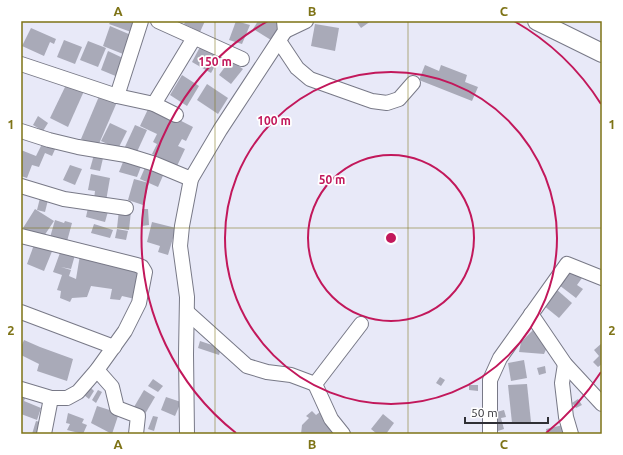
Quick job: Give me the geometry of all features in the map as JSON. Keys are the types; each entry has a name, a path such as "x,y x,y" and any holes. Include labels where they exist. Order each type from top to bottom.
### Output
{"main road":[{"path":"537,21 602,53"}],"street":[{"path":"117,96 141,21"},
{"path":"158,21 242,59"},
{"path":"187,434 187,297 180,246 182,226 191,179 282,31 306,21"},
{"path":"282,31 298,68 310,79 372,101 387,103 399,99 413,83"},
{"path":"154,104 194,38"},
{"path":"21,64 117,96 154,104 176,115"},
{"path":"21,131 78,147 126,155 155,164 191,179"},
{"path":"21,186 64,199 126,208"},
{"path":"21,236 142,267 145,272 139,303 125,331 97,370 78,392 67,398 51,398 21,388"},
{"path":"490,434 490,380 500,358 531,314 567,264 602,278"},
{"path":"21,312 114,347"},
{"path":"187,312 247,366 267,372 291,375 315,384 331,419 343,434"},
{"path":"531,314 565,364 602,404"},
{"path":"315,384 361,324"},
{"path":"565,364 562,383 566,417 571,434"},
{"path":"97,370 112,387 117,408 138,416 136,434"},
{"path":"44,434 51,398"}],"building":[{"path":"111,21 138,21 131,32 109,24"},
{"path":"186,21 205,21 200,32 184,24"},
{"path":"236,21 250,25 242,44 229,40"},
{"path":"258,21 283,21 271,40 253,29"},
{"path":"356,21 371,21 361,28"},
{"path":"315,24 339,28 335,51 311,46"},
{"path":"110,26 131,35 123,54 103,46"},
{"path":"31,28 56,39 54,44 50,42 44,56 22,46"},
{"path":"64,40 82,47 75,64 57,57"},
{"path":"88,41 106,48 98,67 80,60"},
{"path":"201,45 221,55 211,73 192,62"},
{"path":"108,51 125,59 118,77 101,70"},
{"path":"230,60 243,69 231,84 219,75"},
{"path":"425,65 439,71 441,65 467,75 465,82 478,87 472,101 419,80"},
{"path":"182,75 199,86 187,106 170,95"},
{"path":"207,84 228,98 218,114 197,100"},
{"path":"66,85 84,91 68,127 50,118"},
{"path":"100,94 117,102 98,146 81,139"},
{"path":"150,105 193,127 186,141 182,139 178,146 185,149 177,166 152,154 157,144 153,142 157,134 140,126"},
{"path":"38,116 48,123 43,131 33,125"},
{"path":"110,123 127,131 118,149 101,141"},
{"path":"135,125 147,130 136,154 124,149"},
{"path":"44,140 57,145 52,156 45,153 39,167 32,165 27,178 21,176 21,150 36,156"},
{"path":"95,151 104,154 100,171 90,169"},
{"path":"125,157 142,164 137,177 119,172"},
{"path":"147,163 165,171 158,187 140,179"},
{"path":"70,165 82,169 75,185 63,180"},
{"path":"91,174 110,178 106,201 94,199 95,191 88,190"},
{"path":"134,179 149,183 143,205 128,200"},
{"path":"41,194 49,196 45,212 37,210"},
{"path":"89,203 109,208 105,222 86,217"},
{"path":"35,209 54,221 44,236 36,232 34,235 23,228"},
{"path":"142,209 148,209 149,225 142,226"},
{"path":"119,210 131,211 129,230 117,228"},
{"path":"55,220 64,223 65,221 72,223 66,245 49,241"},
{"path":"152,222 176,228 168,255 158,252 160,246 147,242"},
{"path":"94,224 113,230 110,238 91,233"},
{"path":"117,229 128,231 126,240 115,238"},
{"path":"35,242 53,249 44,271 27,264"},
{"path":"61,250 75,255 71,269 61,267 71,270 69,276 76,279 80,255 142,269 135,299 122,296 120,300 110,299 112,289 91,286 87,297 72,298 70,302 60,298 61,291 57,290 62,275 53,272"},
{"path":"570,270 582,278 577,285 583,289 576,298 559,285"},
{"path":"556,289 572,303 559,318 543,305"},
{"path":"534,329 541,335 540,341 548,345 544,354 519,352 521,342"},
{"path":"24,340 73,359 67,381 37,371 39,364 21,355 21,347"},
{"path":"200,341 221,348 219,355 198,348"},
{"path":"602,343 602,364 598,367 593,362 599,356 594,350"},
{"path":"524,360 527,378 511,381 508,363"},
{"path":"545,366 546,373 539,375 537,368"},
{"path":"440,377 445,380 441,386 436,383"},
{"path":"153,379 163,386 158,392 148,386"},
{"path":"527,384 531,422 512,423 508,385"},
{"path":"469,385 478,385 478,391 469,390"},
{"path":"90,387 94,391 89,399 84,395"},
{"path":"98,390 102,392 96,403 92,400"},
{"path":"144,390 155,397 145,414 134,407"},
{"path":"21,391 27,393 24,401 41,408 37,420 21,414"},
{"path":"166,397 181,402 175,416 161,410"},
{"path":"578,399 582,405 576,408 572,403"},
{"path":"97,406 119,413 112,434 91,423"},
{"path":"504,410 506,417 501,418 504,429 498,431 493,413"},
{"path":"312,411 316,415 320,412 336,428 333,434 301,434 302,425 309,418 306,416"},
{"path":"68,413 84,419 82,423 87,425 83,434 67,430 70,424 66,423"},
{"path":"383,414 394,423 386,434 377,434 371,429"},
{"path":"153,416 158,417 154,431 148,429"},
{"path":"36,421 44,423 40,434 32,434"},
{"path":"563,425 565,434 547,434 546,429"}]}
